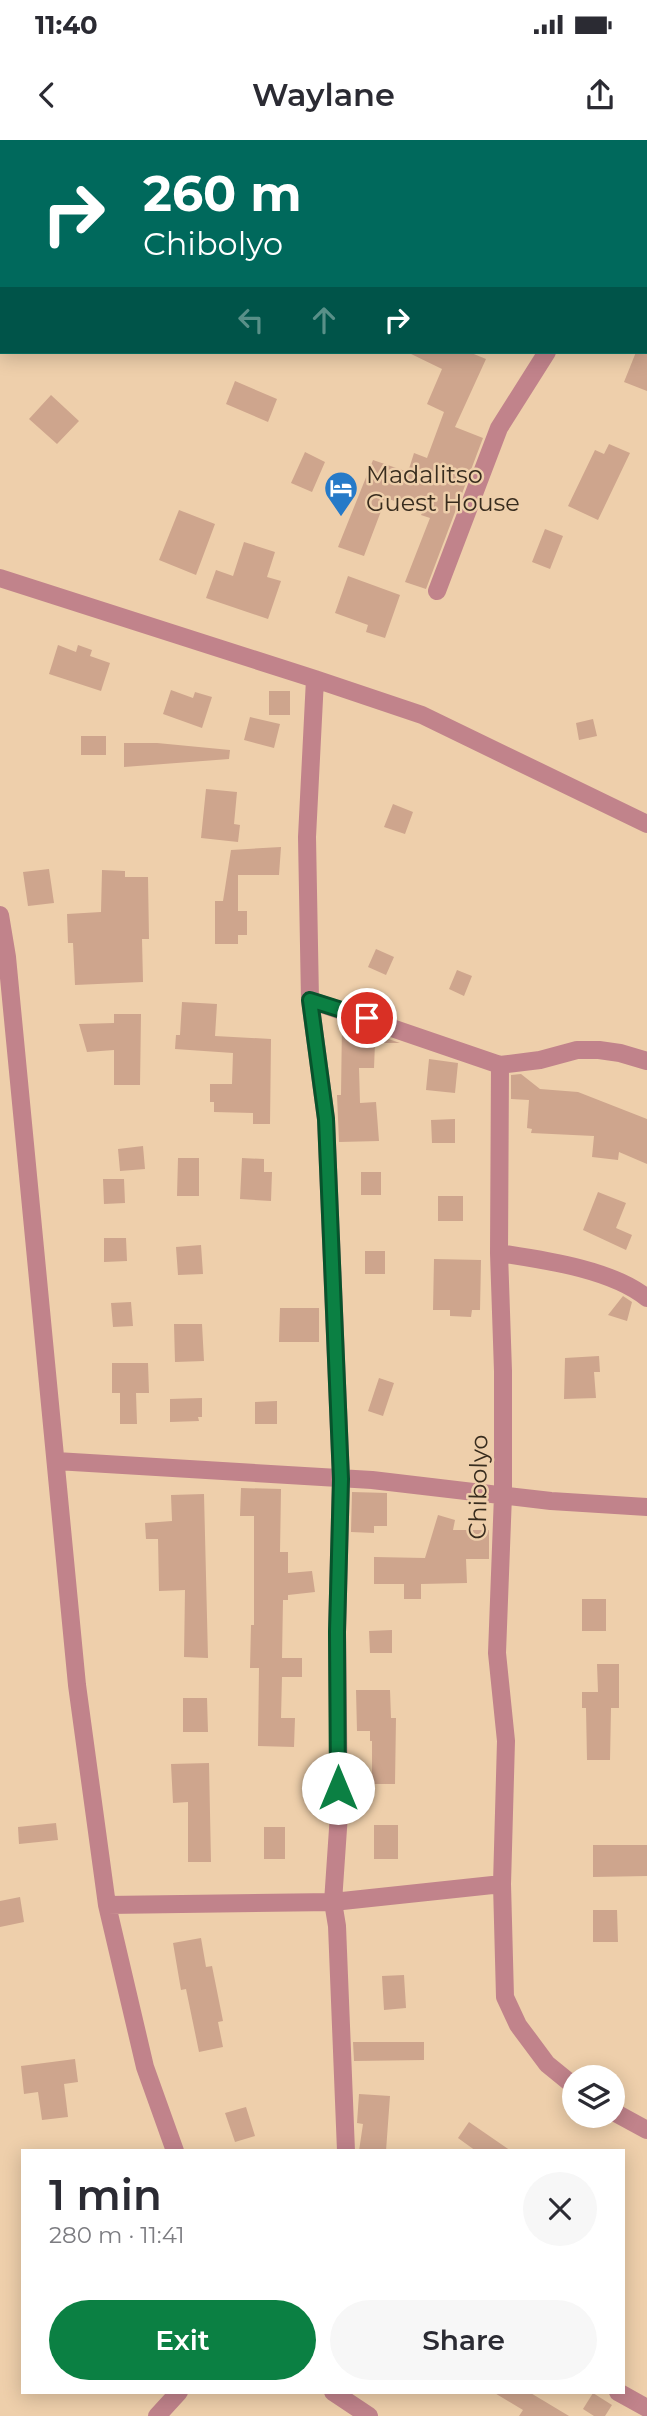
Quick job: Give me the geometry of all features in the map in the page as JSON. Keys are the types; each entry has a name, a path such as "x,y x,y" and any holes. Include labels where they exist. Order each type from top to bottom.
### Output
{"street":[{"path":"437,591 499,428 546,354"},
{"path":"0,578 315,678 422,715 647,824"},
{"path":"315,678 307,837 310,1000 326,1119 341,1479 337,1632 339,1814 334,1902 346,2149"},
{"path":"0,915 8,957 77,1685 107,1905 145,2067 174,2149"},
{"path":"310,1000 500,1066 540,1060 577,1050 620,1053 647,1061"},
{"name":"Chibolyo","path":"500,1066 499,1253 503,1495 498,1653 506,1741 502,1884 505,1997 518,2025 547,2064 562,2076"},
{"path":"499,1253 541,1259 622,1281 647,1298"},
{"path":"56,1461 341,1479 647,1507"},
{"path":"107,1905 334,1902 502,1884"},
{"path":"625,2118 647,2130"},
{"path":"157,2416 177,2394"},
{"path":"336,2394 369,2416"},
{"path":"622,2394 647,2408"}],"building":[{"path":"411,354 474,354 486,359 455,427 483,438 426,589 405,582 430,518 421,515 423,511 386,498 364,556 338,547 373,460 408,472 414,453 427,458 444,412 427,404 442,369"},
{"path":"635,354 647,354 647,391 624,382"},
{"path":"235,381 277,399 268,422 226,404"},
{"path":"51,395 79,421 57,444 29,419"},
{"path":"609,444 630,453 598,520 568,506 595,450 604,454"},
{"path":"305,452 325,462 312,492 291,483"},
{"path":"179,510 215,524 196,575 159,560"},
{"path":"545,529 563,536 550,569 532,562"},
{"path":"244,542 275,552 267,577 281,581 268,619 206,598 216,570 233,576"},
{"path":"348,576 400,595 385,638 366,632 368,625 335,613"},
{"path":"58,645 76,652 78,645 92,650 90,656 110,663 101,691 49,674"},
{"path":"171,690 193,698 195,692 212,697 202,728 163,714"},
{"path":"269,691 290,691 290,715 269,715"},
{"path":"250,717 280,724 274,748 244,740"},
{"path":"593,719 597,736 579,740 576,723"},
{"path":"81,736 106,736 106,755 81,755"},
{"path":"124,743 157,743 230,750 229,759 124,767"},
{"path":"206,789 237,792 234,824 240,825 238,842 201,838"},
{"path":"393,804 413,812 405,834 384,827"},
{"path":"281,847 279,875 238,875 238,911 247,911 247,935 238,935 238,944 215,944 215,901 223,901 231,850"},
{"path":"49,869 54,903 28,906 23,872"},
{"path":"102,870 125,871 125,877 148,877 149,939 142,939 143,982 75,985 73,943 68,943 67,914 101,912"},
{"path":"376,949 394,957 386,975 368,967"},
{"path":"457,970 472,976 464,996 449,989"},
{"path":"182,1002 217,1004 215,1036 271,1039 270,1124 253,1124 253,1113 214,1112 214,1102 210,1102 210,1084 232,1084 233,1053 175,1049 176,1035 180,1035"},
{"path":"114,1014 141,1014 140,1085 114,1085 114,1050 87,1052 79,1024 114,1023"},
{"path":"342,1023 400,1043 375,1043 374,1068 359,1068 360,1103 376,1102 379,1141 339,1142 337,1095 341,1095"},
{"path":"429,1059 458,1063 455,1093 426,1090"},
{"path":"521,1074 540,1089 578,1092 647,1119 647,1164 619,1152 618,1160 592,1157 594,1136 531,1133 532,1129 527,1128 529,1100 511,1099 511,1075"},
{"path":"455,1119 455,1143 432,1143 431,1120"},
{"path":"143,1146 145,1169 120,1171 118,1149"},
{"path":"178,1158 199,1158 199,1196 177,1196"},
{"path":"242,1158 264,1159 264,1172 272,1172 271,1201 240,1199"},
{"path":"361,1172 381,1172 381,1195 361,1195"},
{"path":"103,1179 124,1179 125,1203 104,1204"},
{"path":"598,1192 626,1203 616,1228 632,1235 626,1250 583,1230"},
{"path":"438,1196 463,1196 463,1221 438,1221"},
{"path":"104,1238 126,1238 127,1261 104,1262"},
{"path":"201,1245 203,1274 178,1275 176,1247"},
{"path":"365,1251 385,1251 385,1274 365,1274"},
{"path":"434,1259 481,1260 480,1310 472,1310 471,1317 450,1316 450,1310 433,1310"},
{"path":"623,1296 632,1302 627,1321 608,1315"},
{"path":"131,1302 133,1326 113,1327 111,1303"},
{"path":"280,1308 319,1308 319,1342 279,1342"},
{"path":"174,1324 202,1324 204,1361 175,1362"},
{"path":"599,1356 600,1372 594,1372 596,1398 564,1399 565,1358"},
{"path":"112,1363 148,1363 149,1393 136,1393 137,1424 120,1424 120,1393 112,1393"},
{"path":"379,1378 394,1383 383,1416 368,1411"},
{"path":"202,1398 202,1417 198,1417 199,1421 170,1422 170,1399"},
{"path":"277,1401 277,1424 255,1424 255,1402"},
{"path":"241,1488 281,1489 280,1552 288,1552 288,1573 312,1571 315,1592 288,1595 288,1600 283,1600 282,1658 302,1658 302,1677 282,1677 281,1718 295,1718 294,1747 258,1746 259,1668 250,1668 251,1625 254,1625 254,1516 240,1516"},
{"path":"352,1492 387,1493 387,1526 374,1526 374,1533 351,1532"},
{"path":"204,1494 208,1658 184,1657 185,1590 159,1591 158,1539 146,1539 145,1523 172,1521 171,1495"},
{"path":"438,1515 455,1520 453,1530 489,1530 489,1559 466,1559 467,1583 421,1584 421,1599 404,1599 404,1584 374,1584 374,1557 425,1558"},
{"path":"582,1599 606,1599 606,1631 582,1631"},
{"path":"392,1630 392,1653 370,1653 369,1631"},
{"path":"597,1664 619,1664 619,1708 611,1708 610,1760 587,1760 586,1708 582,1708 582,1692 598,1692"},
{"path":"356,1690 390,1690 391,1718 396,1718 395,1784 372,1784 372,1741 370,1731 357,1731"},
{"path":"183,1698 207,1698 208,1732 183,1732"},
{"path":"209,1763 211,1862 188,1862 188,1802 173,1803 171,1764"},
{"path":"56,1823 58,1840 19,1844 18,1827"},
{"path":"374,1825 398,1825 398,1859 374,1859"},
{"path":"264,1827 285,1827 285,1859 264,1859"},
{"path":"593,1845 647,1845 647,1876 593,1877"},
{"path":"20,1897 24,1922 0,1927 0,1901"},
{"path":"593,1910 617,1910 618,1942 593,1942"},
{"path":"201,1938 206,1967 212,1966 223,2021 218,2022 223,2047 199,2052 186,1989 181,1990 173,1943"},
{"path":"404,1975 406,2008 384,2010 382,1976"},
{"path":"353,2042 424,2042 424,2060 354,2061"},
{"path":"75,2059 78,2082 64,2084 68,2117 42,2120 38,2092 24,2094 21,2066"},
{"path":"359,2094 390,2096 386,2149 359,2149 363,2124 357,2123"},
{"path":"246,2107 255,2136 235,2142 225,2113"},
{"path":"469,2122 508,2149 473,2149 458,2138"},
{"path":"496,2394 532,2394 569,2416 519,2416 523,2410"},
{"path":"592,2394 612,2405 605,2416 594,2416 583,2409"}],"place":[{"name":"Madalitso Guest House","path":"341,518"}],"route":[{"path":"338,1788 337,1632 341,1479 326,1119 310,1000 367,1018"}]}
